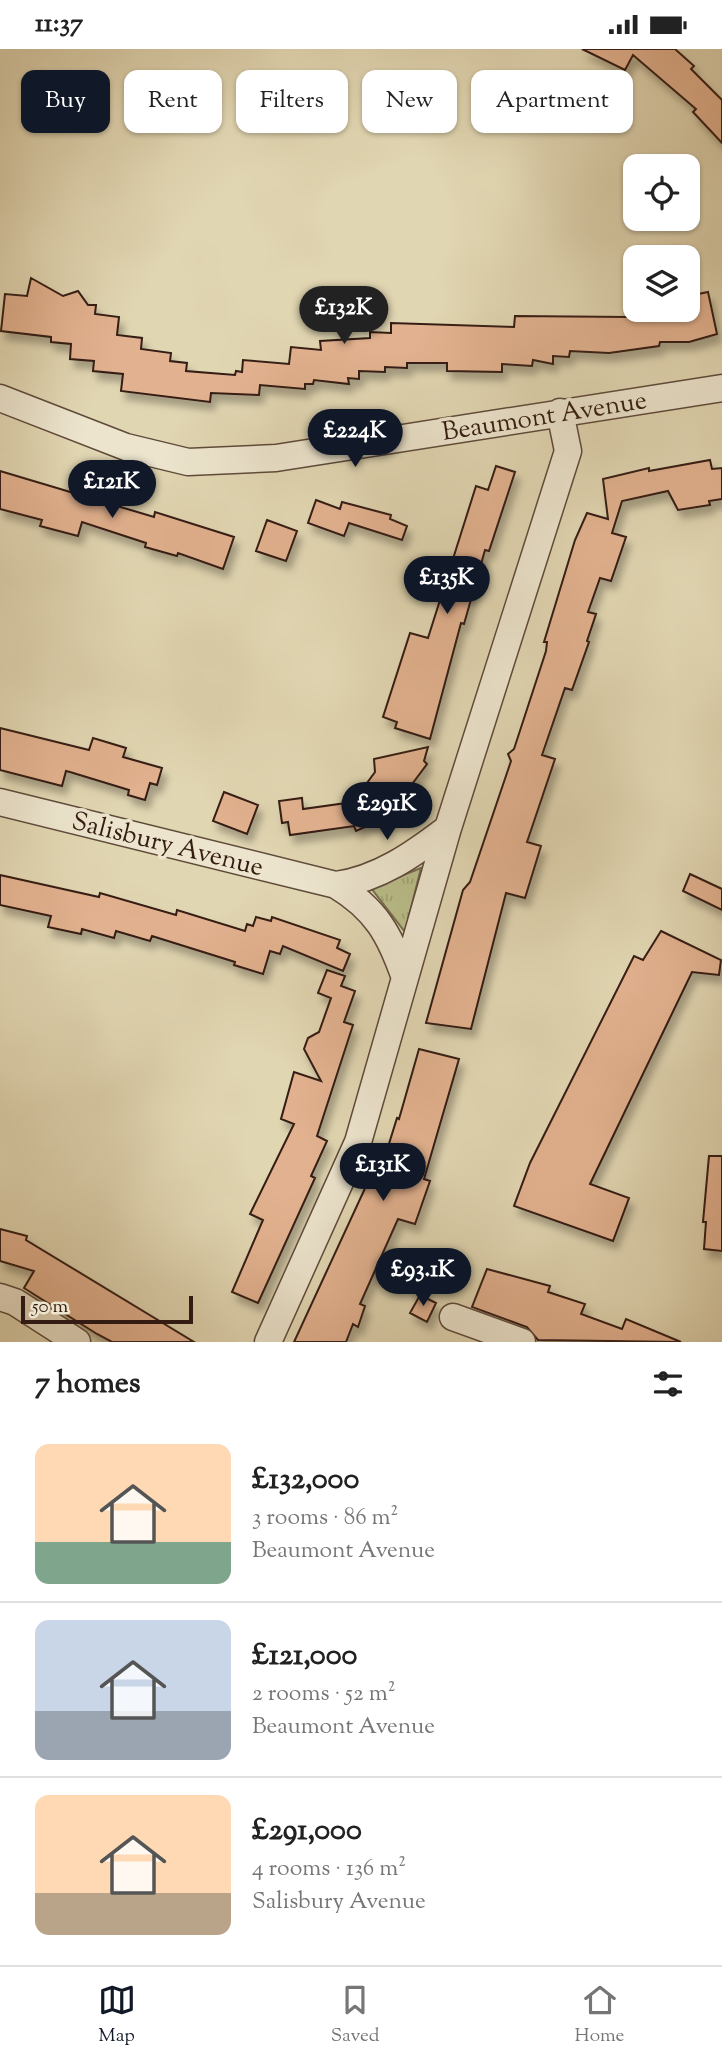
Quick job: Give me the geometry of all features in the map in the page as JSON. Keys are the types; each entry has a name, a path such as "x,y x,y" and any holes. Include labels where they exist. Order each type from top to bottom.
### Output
{"street":[{"name":"Beaumont Avenue","path":"0,398 126,447 188,462 276,458 722,388"},
{"path":"268,1342 349,1162 449,828 568,451 560,412"},
{"name":"Salisbury Avenue","path":"0,802 336,885 355,883 379,874 449,828"},
{"name":"Salisbury Avenue","path":"336,885 374,913 405,978"},
{"path":"0,1297 15,1302 77,1342"},
{"path":"453,1317 522,1342"}],"green space":[{"path":"421,868 405,932 371,888"}],"building":[{"path":"582,49 675,49 694,66 691,69 722,100 722,143 693,112 696,109 633,55 625,70"},
{"path":"31,278 63,296 78,291 88,305 96,305 95,314 119,317 117,335 142,338 141,349 171,353 170,361 187,363 186,371 235,375 236,371 242,372 243,360 289,364 291,347 321,350 320,341 370,338 370,332 391,333 391,323 514,327 515,316 623,317 623,322 700,322 700,294 708,292 717,334 689,342 660,342 659,346 609,353 570,351 569,357 553,356 553,364 533,360 532,366 502,364 502,372 447,371 447,363 407,363 407,368 385,367 385,372 359,371 359,379 348,378 349,384 314,380 313,384 305,384 305,389 260,385 259,395 211,393 210,402 121,391 123,374 93,371 94,361 70,359 71,344 51,342 51,337 1,331 5,294 27,296"},
{"path":"710,460 712,469 722,468 722,499 709,501 710,505 678,510 668,491 622,501 612,533 626,537 611,581 600,578 588,612 596,614 587,641 589,642 572,690 565,688 542,755 555,759 527,842 541,846 525,898 506,893 471,1029 426,1023 463,890 470,882 511,761 508,754 514,749 546,651 547,642 544,642 575,540 587,513 608,519 603,479 649,468 649,471"},
{"path":"496,466 515,472 489,551 485,550 464,624 461,623 430,739 395,728 397,722 383,717 410,633 428,638 476,486 488,490"},
{"path":"0,471 154,517 155,512 234,537 223,569 178,553 177,556 145,547 146,543 82,522 78,536 40,526 42,520 0,509"},
{"path":"316,500 340,509 342,502 391,515 390,519 407,526 402,540 349,523 344,536 308,523"},
{"path":"267,520 297,531 286,561 256,551"},
{"path":"0,728 89,750 93,738 126,748 123,757 162,768 157,785 150,783 145,800 128,795 129,790 66,771 62,786 0,770"},
{"path":"428,747 424,761 427,764 383,823 379,821 356,831 354,826 290,835 288,822 282,823 279,801 302,798 303,809 353,802 375,772 374,759"},
{"path":"224,792 258,805 247,834 213,821"},
{"path":"690,874 722,889 722,910 683,891"},
{"path":"0,875 99,897 100,893 176,915 177,910 245,931 247,924 253,926 256,917 271,921 272,917 340,940 337,948 350,954 343,971 283,946 280,954 270,951 263,974 234,965 235,962 152,936 150,941 116,931 114,938 82,929 81,934 48,927 51,916 0,905"},
{"path":"661,931 721,960 719,975 692,972 590,1184 629,1198 613,1241 514,1206 530,1163 634,956 643,960"},
{"path":"327,970 345,976 341,986 355,991 344,1022 353,1025 317,1136 327,1141 311,1176 315,1178 258,1303 232,1292 263,1220 250,1214 294,1124 281,1119 294,1072 321,1081 304,1049 308,1038 319,1032 331,998 318,993"},
{"path":"419,1049 459,1059 424,1179 430,1181 415,1224 398,1219 360,1304 365,1306 358,1327 353,1324 346,1342 294,1342 373,1171 379,1162 383,1163"},
{"path":"709,1156 722,1156 722,1251 704,1249 706,1222 703,1222"},
{"path":"0,1229 27,1236 26,1240 194,1342 112,1342 97,1334 24,1288 34,1271 0,1261"},
{"path":"487,1269 550,1286 548,1292 585,1304 581,1314 622,1329 626,1319 681,1342 538,1340 527,1327 472,1307"},
{"path":"420,1295 436,1303 427,1322 410,1313"}]}
